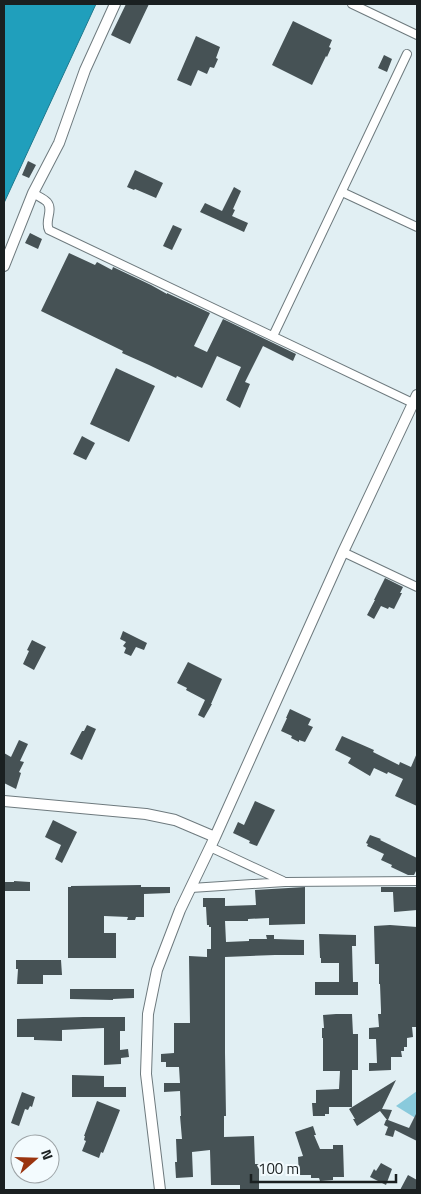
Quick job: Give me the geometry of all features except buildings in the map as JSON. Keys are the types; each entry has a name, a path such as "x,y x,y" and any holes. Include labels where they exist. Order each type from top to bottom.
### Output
{"street":[{"path":"4,266 32,193 59,143 86,70 115,4"},
{"path":"352,4 417,35"},
{"path":"273,336 407,54"},
{"path":"342,192 417,227"},
{"path":"32,193 46,202 50,208 47,226 49,230 416,401 343,552 180,910 157,970 148,1014 146,1074 160,1190"},
{"path":"343,552 417,587"},
{"path":"4,801 146,814 175,820 285,882"},
{"path":"191,888 285,882 417,881"}],"shaded area":[{"path":"4,4 96,4 4,203"},
{"path":"417,1091 417,1119 396,1106"}]}
